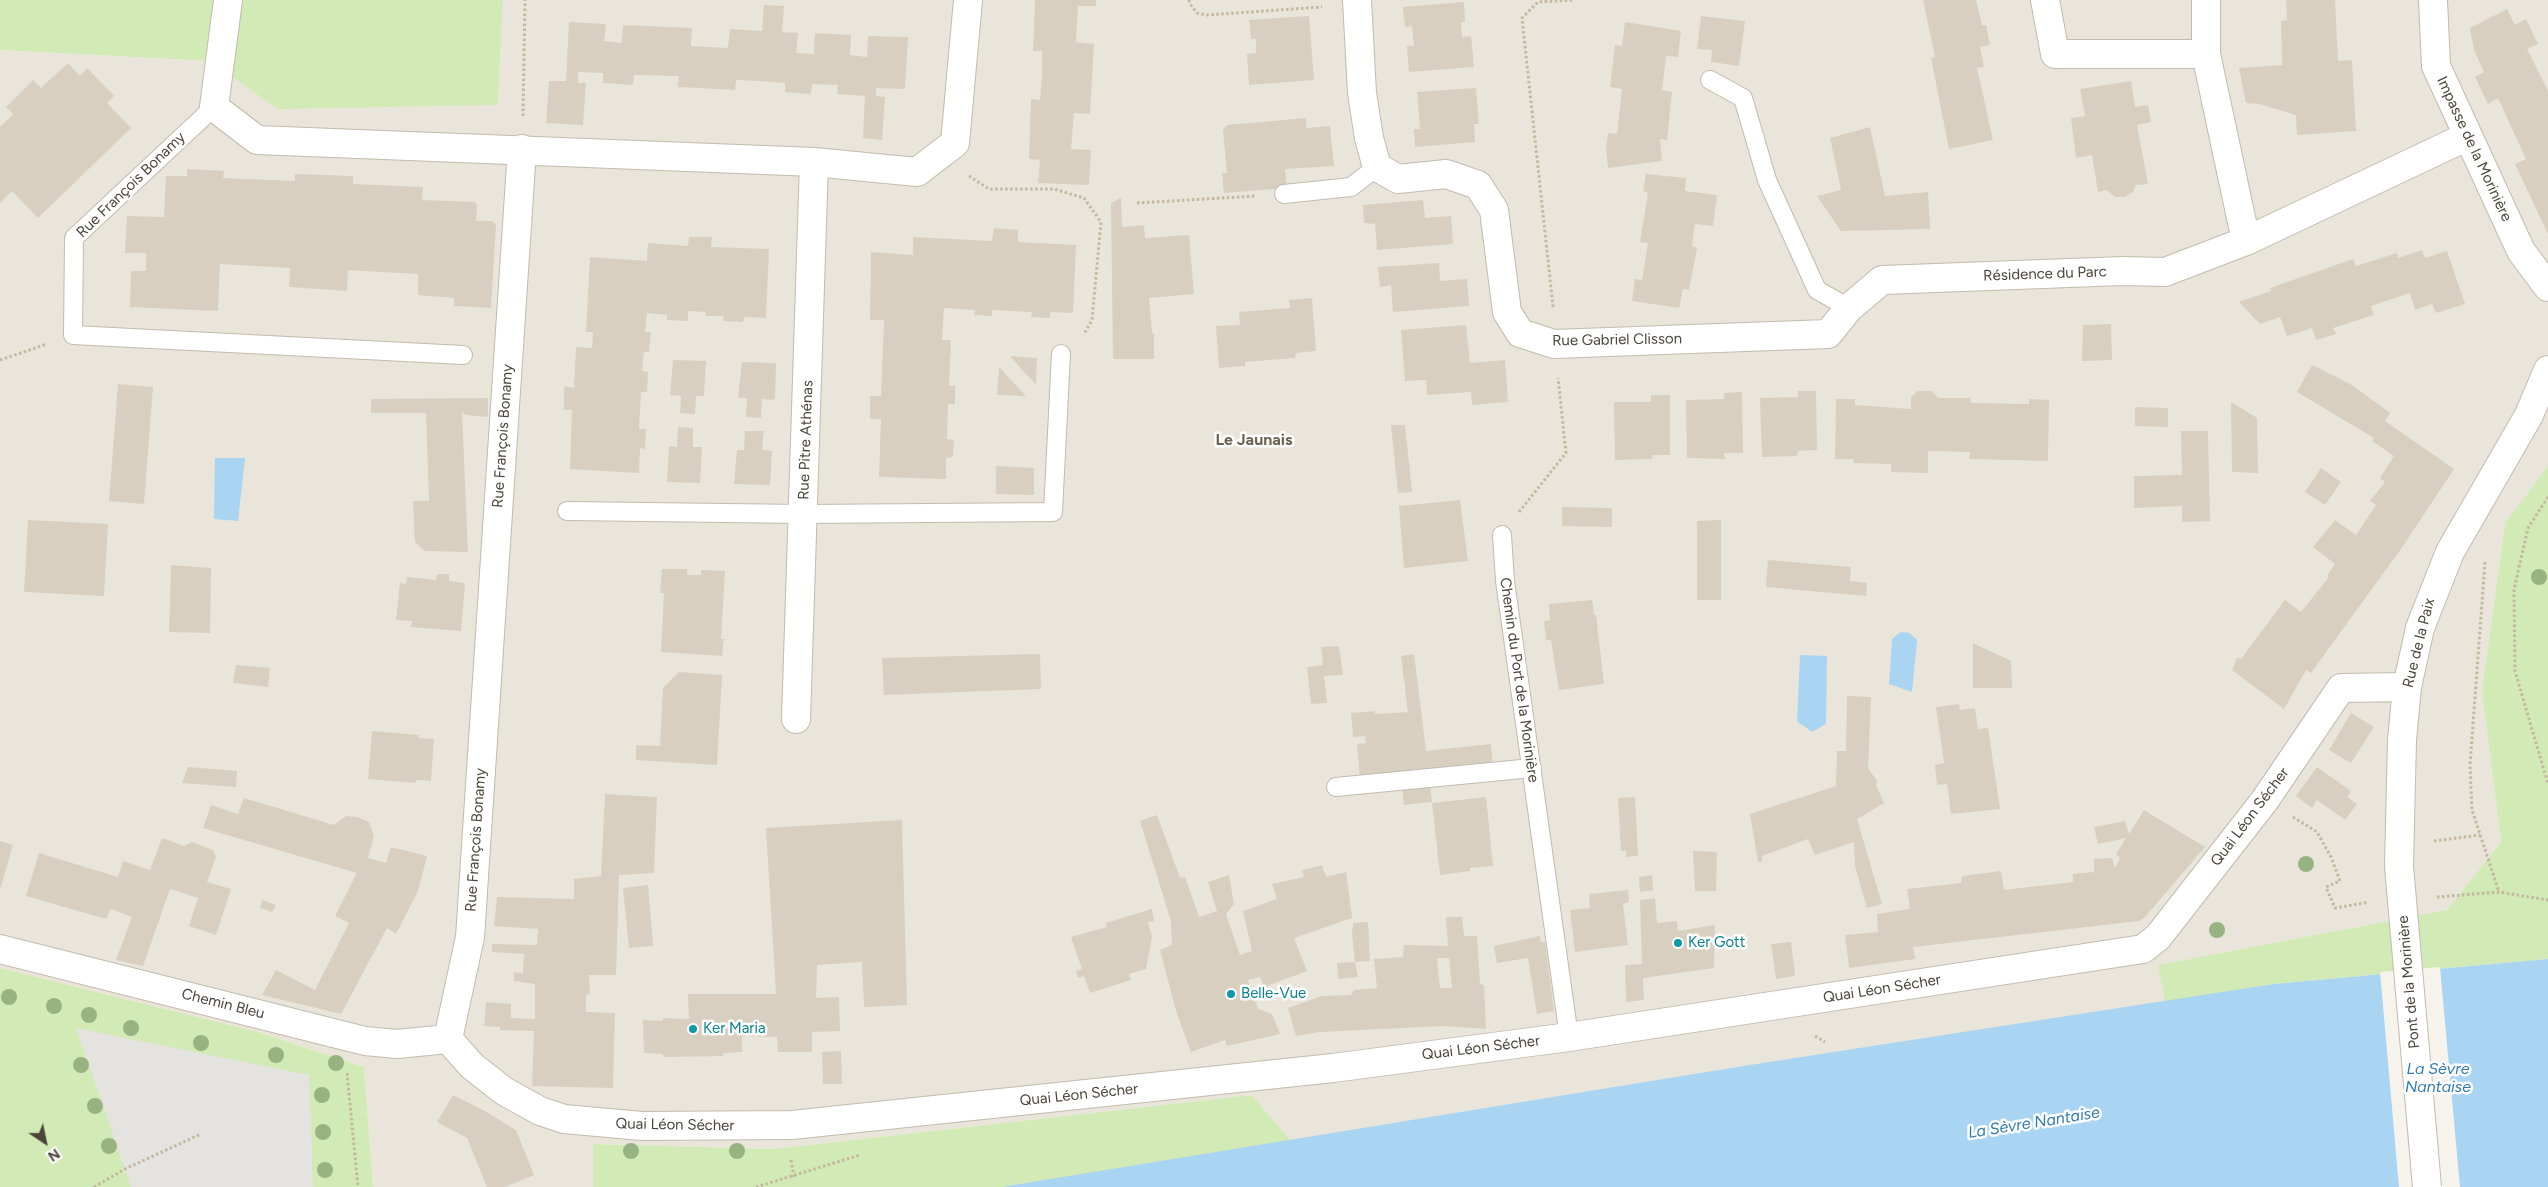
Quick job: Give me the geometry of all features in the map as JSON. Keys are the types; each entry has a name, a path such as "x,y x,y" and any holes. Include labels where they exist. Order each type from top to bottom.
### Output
{"street":[{"path":"228,0 214,107 257,140 814,162 917,172 955,144 968,0"},
{"path":"2045,0 2055,54 2206,54"},
{"path":"2206,0 2206,54 2246,241"},
{"name":"Impasse de la Morinière","path":"2433,0 2436,66 2521,251 2548,287"},
{"path":"1357,2 1362,93 1369,138 1377,167"},
{"name":"Résidence du Parc","path":"1828,334 1849,308 1882,280 2123,270 2165,272 2246,241 2468,136"},
{"name":"Rue François Bonamy","path":"448,1039 470,936 522,149"},
{"name":"Rue Pitre Athénas","path":"796,719 814,162"},
{"name":"Rue Gabriel Clisson","path":"1377,167 1398,179 1446,174 1478,185 1494,210 1507,312 1520,333 1554,344 1828,334"},
{"name":"Rue de la Paix","path":"2399,856 2402,740 2407,687 2420,628 2433,591 2454,545 2538,407 2548,370"},
{"name":"Quai Léon Sécher","path":"448,1039 472,1066 504,1091 540,1111 564,1119 642,1126 792,1125 1304,1071 1569,1037 2143,949 2158,937 2265,800 2341,688 2407,687"},
{"name":"Pont de la Morinière","path":"2399,856 2427,1187"},
{"name":"Chemin Bleu","path":"0,948 310,1025 343,1036 397,1044 448,1039"}],"lane":[{"path":"1710,80 1742,98 1767,180 1816,290 1849,308"},
{"name":"Rue François Bonamy","path":"73,335 74,238 214,107"},
{"path":"1284,194 1350,187 1377,167"},
{"path":"73,335 463,355"},
{"path":"567,511 804,514 1053,512 1061,354"},
{"name":"Chemin du Port de la Morinière","path":"1502,534 1505,581 1569,1037"},
{"path":"1336,787 1532,768"}],"path":[{"path":"522,149 525,0"},
{"path":"1189,0 1197,13 1207,15 1357,2"},
{"path":"1502,534 1566,453 1554,344 1553,292 1522,18 1538,2 1572,0"},
{"path":"938,156 989,189 1054,189 1084,198 1101,222 1092,320 1078,344 1061,354"},
{"path":"1137,203 1284,194"},
{"path":"0,360 73,335"},
{"path":"2548,497 2528,528 2514,590 2515,671 2548,784"},
{"path":"2454,545 2485,562 2470,765 2472,810 2499,892 2548,900"},
{"path":"2265,800 2317,832 2331,857 2340,881 2326,887"},
{"path":"2399,856 2480,836"},
{"path":"343,1036 358,1187"},
{"path":"94,1187 124,1169 201,1134"}],"shaded area":[{"path":"503,0 2548,0 2548,466 2505,523 2482,691 2501,842 2447,910 2159,965 2165,1002 1743,1066 1291,1141 1252,1095 773,1149 593,1144 593,1187 373,1187 364,1067 258,1032 0,968 0,50 210,61 498,105"},
{"path":"76,1028 309,1075 313,1187 131,1187"}],"green space":[{"path":"0,0 503,0 498,105 278,109 210,61 0,50"},
{"path":"2548,466 2548,959 2274,984 2165,1002 2158,965 2447,910 2501,842 2482,691 2505,523"},
{"path":"0,968 258,1032 364,1067 373,1187 0,1187"},
{"path":"1252,1095 1291,1141 1001,1187 593,1187 593,1144 773,1149"}],"water":[{"path":"215,458 245,458 238,521 214,519"},
{"path":"1901,632 1909,633 1917,640 1912,692 1889,684 1892,639"},
{"path":"1800,655 1827,656 1826,724 1812,732 1797,721"},
{"name":"La Sèvre Nantaise","path":"2548,959 2548,1187 1001,1187 1743,1066 2274,984"}],"pier":[{"path":"2440,967 2460,1187 2399,1187 2380,972"}],"building":[{"path":"1035,0 1096,0 1096,6 1078,6 1076,42 1094,44 1090,114 1074,113 1071,149 1091,150 1089,185 1038,183 1040,160 1029,159 1031,99 1040,100 1042,77 1042,51 1033,51"},
{"path":"1923,0 1976,0 1982,25 1986,25 1990,45 1980,47 1984,67 1977,68 1993,140 1949,149 1931,58 1935,57"},
{"path":"2286,0 2335,0 2338,61 2352,60 2356,131 2297,135 2296,115 2260,104 2246,103 2239,68 2282,65 2281,21 2287,20"},
{"path":"1464,2 1465,22 1461,22 1462,37 1471,36 1474,67 1409,72 1407,46 1414,46 1412,26 1405,27 1403,7"},
{"path":"764,5 784,6 782,32 798,33 796,53 814,54 815,33 851,35 850,55 867,57 868,36 908,37 905,89 876,88 876,96 885,97 882,140 863,138 865,96 837,94 838,85 812,84 811,93 809,94 785,92 785,83 759,81 736,80 735,90 678,87 679,76 634,75 633,85 603,83 603,73 578,72 578,83 586,83 583,125 546,123 549,81 566,81 569,22 606,24 604,41 622,43 623,25 692,28 691,46 728,48 730,29 762,31"},
{"path":"2507,9 2515,25 2526,19 2538,44 2527,49 2548,91 2548,234 2515,164 2526,159 2498,98 2488,104 2475,77 2484,72 2474,50 2470,28"},
{"path":"1309,16 1314,80 1249,85 1247,54 1256,53 1256,39 1251,39 1249,20"},
{"path":"1701,16 1745,21 1739,66 1711,62 1712,50 1697,49"},
{"path":"1625,22 1681,31 1678,57 1666,56 1662,90 1672,92 1667,140 1660,139 1662,161 1608,168 1606,150 1608,133 1617,134 1622,89 1610,87 1615,45 1622,46"},
{"path":"68,63 80,76 87,68 114,96 107,103 131,128 38,218 12,191 0,203 0,127 13,114 6,107 33,80 41,88"},
{"path":"2131,81 2135,107 2148,105 2151,122 2137,125 2148,184 2136,185 2133,192 2125,197 2115,197 2107,190 2098,192 2092,155 2076,158 2071,118 2085,116 2080,89"},
{"path":"1476,88 1479,124 1474,124 1475,142 1415,147 1414,129 1420,129 1417,92"},
{"path":"1306,118 1306,128 1330,126 1334,166 1285,169 1287,188 1224,193 1222,173 1227,173 1223,131 1227,125"},
{"path":"1870,127 1885,196 1928,192 1930,229 1841,231 1817,196 1841,190 1830,138"},
{"path":"187,169 224,171 223,178 295,181 295,174 353,176 353,184 423,187 422,200 475,202 477,205 476,221 492,221 496,225 491,308 454,306 454,298 418,295 418,274 348,270 347,291 289,287 290,268 220,264 218,311 130,307 131,271 146,271 146,253 125,253 127,216 164,217 166,176 187,176"},
{"path":"1646,174 1686,178 1685,191 1717,195 1713,226 1695,224 1692,246 1697,248 1689,290 1683,289 1679,308 1632,301 1635,279 1642,280 1648,243 1640,242 1648,193 1643,191"},
{"path":"1121,198 1122,227 1144,225 1145,238 1189,235 1194,294 1149,298 1152,333 1154,333 1154,359 1113,359 1111,203"},
{"path":"1423,200 1425,218 1451,216 1453,244 1377,250 1375,224 1364,223 1363,205"},
{"path":"994,228 1018,230 1018,242 1076,245 1073,313 1050,312 1050,318 1031,317 1032,312 992,310 992,316 974,315 975,310 944,308 942,340 951,340 949,386 955,386 955,404 948,404 947,439 954,440 953,457 946,458 946,479 879,477 881,419 870,419 870,396 881,396 884,320 870,320 871,252 913,255 913,237 992,241"},
{"path":"689,237 712,237 711,247 769,249 766,318 744,317 743,322 723,321 724,316 706,316 705,312 688,311 688,321 667,320 667,315 647,313 645,332 651,332 649,352 644,352 642,371 648,372 647,392 641,392 639,429 646,429 645,449 640,448 639,473 570,469 572,410 564,410 564,386 574,388 576,347 592,348 593,332 586,332 590,257 647,261 648,243 688,246"},
{"path":"2422,250 2425,258 2447,251 2465,304 2436,313 2432,304 2415,310 2410,293 2371,306 2374,315 2333,328 2336,334 2316,340 2312,328 2287,336 2280,317 2260,324 2239,302 2271,291 2270,288 2353,259 2356,266 2397,253 2398,258"},
{"path":"1439,263 1440,281 1467,279 1469,306 1393,312 1391,285 1380,287 1378,267"},
{"path":"1312,298 1316,351 1296,353 1295,358 1245,362 1245,366 1219,368 1216,326 1240,325 1239,312 1290,308 1289,300"},
{"path":"2111,324 2112,360 2082,361 2083,325"},
{"path":"1466,325 1470,363 1505,360 1508,402 1472,405 1471,392 1427,395 1426,380 1405,381 1401,330"},
{"path":"1010,356 1037,358 1036,384 1023,371"},
{"path":"673,360 706,361 704,396 696,396 695,414 680,413 681,396 670,395"},
{"path":"742,362 776,363 775,400 762,399 761,418 746,417 747,398 738,398"},
{"path":"2312,365 2350,384 2381,406 2390,413 2385,421 2454,469 2403,546 2311,673 2306,670 2284,709 2232,670 2237,657 2241,659 2285,600 2301,612 2329,577 2327,576 2335,564 2313,547 2335,520 2356,535 2376,505 2370,501 2385,482 2380,478 2394,456 2372,441 2374,438 2297,392"},
{"path":"999,367 1013,382 1026,396 997,395"},
{"path":"118,384 153,387 144,504 109,501"},
{"path":"1798,391 1816,391 1817,450 1798,451 1797,456 1762,457 1760,398 1798,397"},
{"path":"1918,391 1932,391 1938,398 1970,398 1971,403 2029,404 2029,399 2049,400 2048,461 1969,459 1970,452 1928,451 1928,473 1891,472 1891,464 1854,463 1853,459 1835,459 1836,399 1855,399 1855,405 1911,409 1911,397"},
{"path":"1742,392 1743,453 1724,453 1725,459 1687,458 1686,400 1724,399 1724,393"},
{"path":"1651,395 1670,395 1670,455 1653,455 1652,459 1615,460 1614,402 1651,402"},
{"path":"488,398 488,417 466,415 462,412 468,552 425,551 415,542 413,501 429,501 426,413 371,413 371,399"},
{"path":"2231,402 2257,418 2258,473 2232,472"},
{"path":"2135,407 2168,408 2168,427 2135,426"},
{"path":"1391,425 1405,425 1412,492 1398,493"},
{"path":"678,427 693,428 693,447 702,447 700,483 667,482 669,446 677,447"},
{"path":"745,431 764,431 762,450 772,451 770,485 734,484 737,450 744,450"},
{"path":"2181,431 2208,431 2210,521 2182,522 2182,506 2134,508 2134,476 2182,475"},
{"path":"996,466 1034,468 1034,495 996,494"},
{"path":"2321,468 2341,482 2325,505 2305,492"},
{"path":"1460,500 1468,561 1404,568 1399,506"},
{"path":"1562,507 1612,508 1612,527 1562,526"},
{"path":"28,520 108,524 104,596 24,592"},
{"path":"1721,520 1721,600 1697,600 1697,521"},
{"path":"1768,560 1851,567 1850,581 1867,583 1866,596 1766,587"},
{"path":"171,565 211,568 210,633 169,632"},
{"path":"662,569 687,569 687,575 701,575 701,570 725,571 721,639 724,639 722,656 661,652 664,593 660,593"},
{"path":"437,574 449,574 449,581 465,583 461,631 411,627 412,621 396,620 400,583 406,584 407,577 436,580"},
{"path":"1592,600 1594,615 1596,615 1604,684 1559,690 1551,640 1546,640 1544,621 1550,620 1549,604"},
{"path":"1973,643 2011,661 2012,688 1973,688"},
{"path":"1339,646 1343,675 1324,676 1327,703 1311,704 1307,667 1323,665 1321,647"},
{"path":"1040,654 1041,689 884,695 882,658"},
{"path":"1414,654 1426,751 1491,744 1493,765 1360,779 1357,744 1366,743 1365,736 1353,737 1351,713 1375,711 1375,714 1408,712 1401,656"},
{"path":"236,665 270,668 268,687 233,683"},
{"path":"679,672 722,675 717,765 636,760 636,745 660,746 663,688"},
{"path":"1847,696 1871,697 1868,768 1877,781 1876,785 1884,803 1857,819 1882,904 1867,908 1855,866 1854,842 1815,855 1808,839 1762,856 1762,862 1758,862 1750,814 1836,786 1837,751 1846,751"},
{"path":"1959,704 1960,710 1975,708 1978,729 1988,728 2000,809 1951,814 1947,784 1937,785 1935,765 1944,763 1936,707"},
{"path":"2351,713 2374,727 2351,763 2329,750"},
{"path":"372,731 419,735 419,738 434,739 431,781 416,780 416,783 368,779"},
{"path":"188,767 237,771 236,787 182,783"},
{"path":"2317,767 2351,791 2347,797 2357,804 2345,820 2317,800 2312,808 2296,796"},
{"path":"1430,783 1432,802 1404,805 1402,786"},
{"path":"605,794 657,797 654,873 619,875 616,975 589,975 590,995 586,994 586,1012 615,1013 613,1088 532,1086 534,1031 500,1030 500,1027 484,1026 486,1002 511,1004 511,1018 535,1019 535,984 514,981 514,972 523,973 524,954 492,952 492,944 537,945 538,929 494,926 497,897 574,899 574,879 601,876"},
{"path":"1486,797 1493,866 1470,868 1470,871 1440,875 1432,803"},
{"path":"1635,797 1638,856 1626,857 1626,851 1621,851 1618,798"},
{"path":"244,798 334,825 346,816 358,817 369,822 374,836 368,858 386,863 391,847 427,856 418,891 396,934 387,928 341,1014 262,995 276,970 315,990 349,923 335,916 357,873 203,828 211,805 238,814"},
{"path":"2144,810 2205,847 2145,917 2139,921 1913,947 1915,959 1849,968 1845,935 1878,932 1877,914 1910,909 1907,889 1961,883 1962,876 2001,871 2004,890 2073,882 2073,874 2094,872 2094,859 2112,858 2115,868 2120,858 2116,854 2126,838 2098,844 2094,827 2125,821 2129,834"},
{"path":"1157,815 1180,878 1185,877 1199,917 1217,911 1208,882 1229,875 1234,904 1226,914 1240,955 1252,951 1243,911 1277,899 1272,884 1304,877 1302,870 1322,865 1326,877 1346,872 1352,918 1294,938 1307,971 1264,987 1260,977 1248,980 1258,1009 1272,1014 1280,1034 1227,1046 1225,1040 1191,1052 1176,1011 1160,950 1172,945 1171,921 1140,821"},
{"path":"902,820 907,1005 864,1007 862,962 817,965 816,998 839,997 840,1031 812,1032 812,1052 778,1052 777,1037 742,1036 742,1052 724,1053 723,1056 663,1057 663,1054 644,1053 643,1020 662,1021 663,1018 689,1019 688,994 776,994 766,828"},
{"path":"162,838 184,846 192,842 213,850 216,857 207,882 231,889 216,935 189,926 198,898 170,889 143,966 116,960 132,917 111,909 106,919 26,896 39,853 118,877 123,861 150,870"},
{"path":"0,841 13,845 1,887 0,887"},
{"path":"1693,851 1717,852 1716,891 1695,891"},
{"path":"1652,875 1653,890 1640,892 1639,877"},
{"path":"648,885 653,946 629,948 623,888"},
{"path":"1628,890 1629,902 1623,904 1628,945 1575,952 1570,910 1590,908 1589,894"},
{"name":"Ker Gott","path":"1655,898 1657,923 1677,921 1678,931 1715,925 1714,968 1643,978 1644,1000 1626,1002 1625,965 1642,964 1640,900"},
{"path":"262,900 276,905 272,912 260,908"},
{"path":"1152,909 1154,921 1148,922 1152,937 1146,969 1129,974 1131,980 1090,993 1084,976 1078,978 1076,971 1082,969 1071,937 1107,927 1106,923"},
{"path":"1446,917 1462,917 1464,936 1477,936 1480,984 1484,985 1486,1029 1444,1026 1320,1032 1296,1036 1288,1008 1322,996 1351,995 1354,990 1377,988 1374,959 1403,957 1404,945 1448,946","holes":["1437,958 1449,958 1452,988 1440,988"]},
{"path":"1368,922 1370,961 1355,962 1352,935 1353,923"},
{"path":"1540,936 1541,942 1545,942 1554,1011 1537,1014 1528,958 1497,963 1494,946"},
{"path":"1791,942 1795,976 1776,979 1771,944"},
{"path":"1355,962 1358,977 1338,979 1337,963"},
{"path":"841,1051 842,1084 823,1084 822,1052"},
{"path":"453,1095 516,1130 534,1175 505,1187 487,1187 467,1138 437,1122"}],"place":[{"name":"Ker Gott","path":"1678,943"},
{"name":"Belle-Vue","path":"1231,994"},
{"name":"Ker Maria","path":"693,1029"}],"district":[{"name":"Le Jaunais","path":"1254,440"}]}
